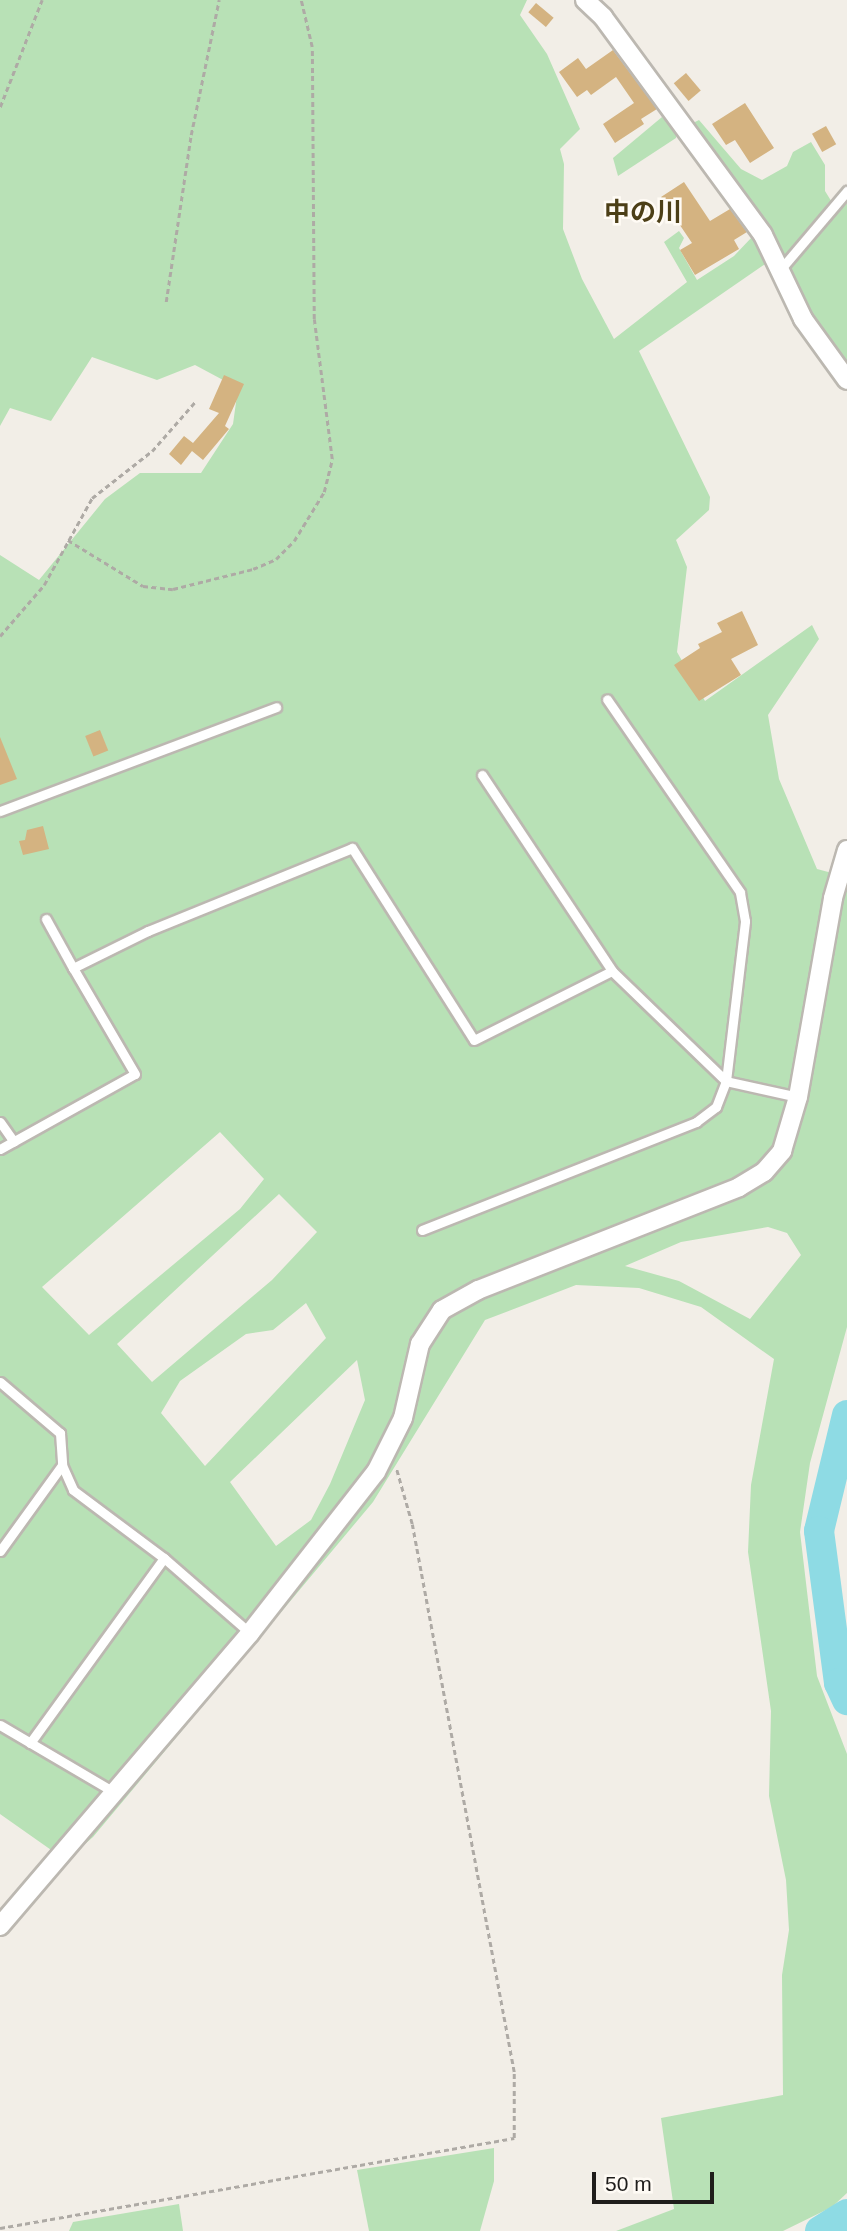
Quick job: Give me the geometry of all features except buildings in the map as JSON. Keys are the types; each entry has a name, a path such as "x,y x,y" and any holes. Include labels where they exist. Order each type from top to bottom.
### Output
{"street":[{"path":"585,0 603,17 755,224 803,319 847,380"},
{"path":"0,1926 112,1791 250,1633 390,1452 415,1379 420,1344 442,1310 478,1290 665,1219 764,1172 782,1151 798,1097 833,898 847,850"}],"lane":[{"path":"780,270 847,191"},
{"path":"422,1230 696,1122 716,1107 726,1081 745,921 740,892 607,699"},
{"path":"0,810 276,706"},
{"path":"482,775 612,971 726,1081 798,1097"},
{"path":"74,968 148,931 352,848 474,1040 612,971"},
{"path":"0,1149 135,1074 46,919"},
{"path":"0,1122 14,1142"},
{"path":"0,1382 60,1433 62,1465 73,1490 164,1558 250,1633"},
{"path":"0,1551 62,1465"},
{"path":"30,1743 164,1558"},
{"path":"0,1725 112,1791"}],"path":[{"path":"0,107 2,93 42,0"},
{"path":"166,302 191,135 219,0"},
{"path":"68,540 143,586 173,589 253,569 276,559 295,541 324,492 332,459 314,319 312,47 301,0"},
{"path":"0,636 44,585 92,498 152,451 195,402"},
{"path":"0,2228 514,2138 514,2072 412,1524 390,1452"}],"green space":[{"path":"0,0 527,0 520,15 547,54 580,129 560,149 564,164 563,229 582,279 614,339 687,282 664,242 679,231 684,238 679,248 697,280 734,256 752,237 768,262 639,351 710,497 709,510 676,540 687,567 677,652 705,701 812,625 819,639 768,715 779,779 817,869 847,877 847,1327 810,1463 800,1532 817,1676 847,1754 847,2193 832,2207 783,2231 616,2231 674,2209 661,2118 783,2095 782,1975 789,1930 786,1880 769,1796 771,1711 748,1552 751,1485 774,1359 701,1307 639,1288 576,1285 485,1320 373,1502 93,1837 78,1850 54,1852 0,1814 0,555 39,580 105,499 140,473 201,473 233,424 238,388 195,365 157,380 92,357 51,421 10,408 0,426","holes":["220,1132 264,1179 240,1209 89,1335 42,1287","279,1194 317,1232 272,1280 152,1382 117,1344","768,1227 787,1233 801,1255 750,1319 679,1281 625,1266 681,1242","306,1303 326,1338 205,1466 161,1413 180,1381 246,1334 273,1330","357,1360 365,1400 330,1484 311,1520 276,1546 230,1482"]},
{"path":"662,117 677,131 676,138 618,176 613,158"},
{"path":"699,120 741,169 762,180 787,166 793,152 811,142 825,165 825,191 838,212 847,203 847,366 810,314 748,199 691,124"},
{"path":"494,2148 494,2181 480,2231 369,2231 357,2170"},
{"path":"179,2204 183,2231 69,2231 73,2222"}],"waterway":[{"path":"847,1415 819,1531 839,1683 847,1700"},
{"path":"820,2231 847,2214"}],"district":[{"name":"中の川","path":"643,213"}]}
